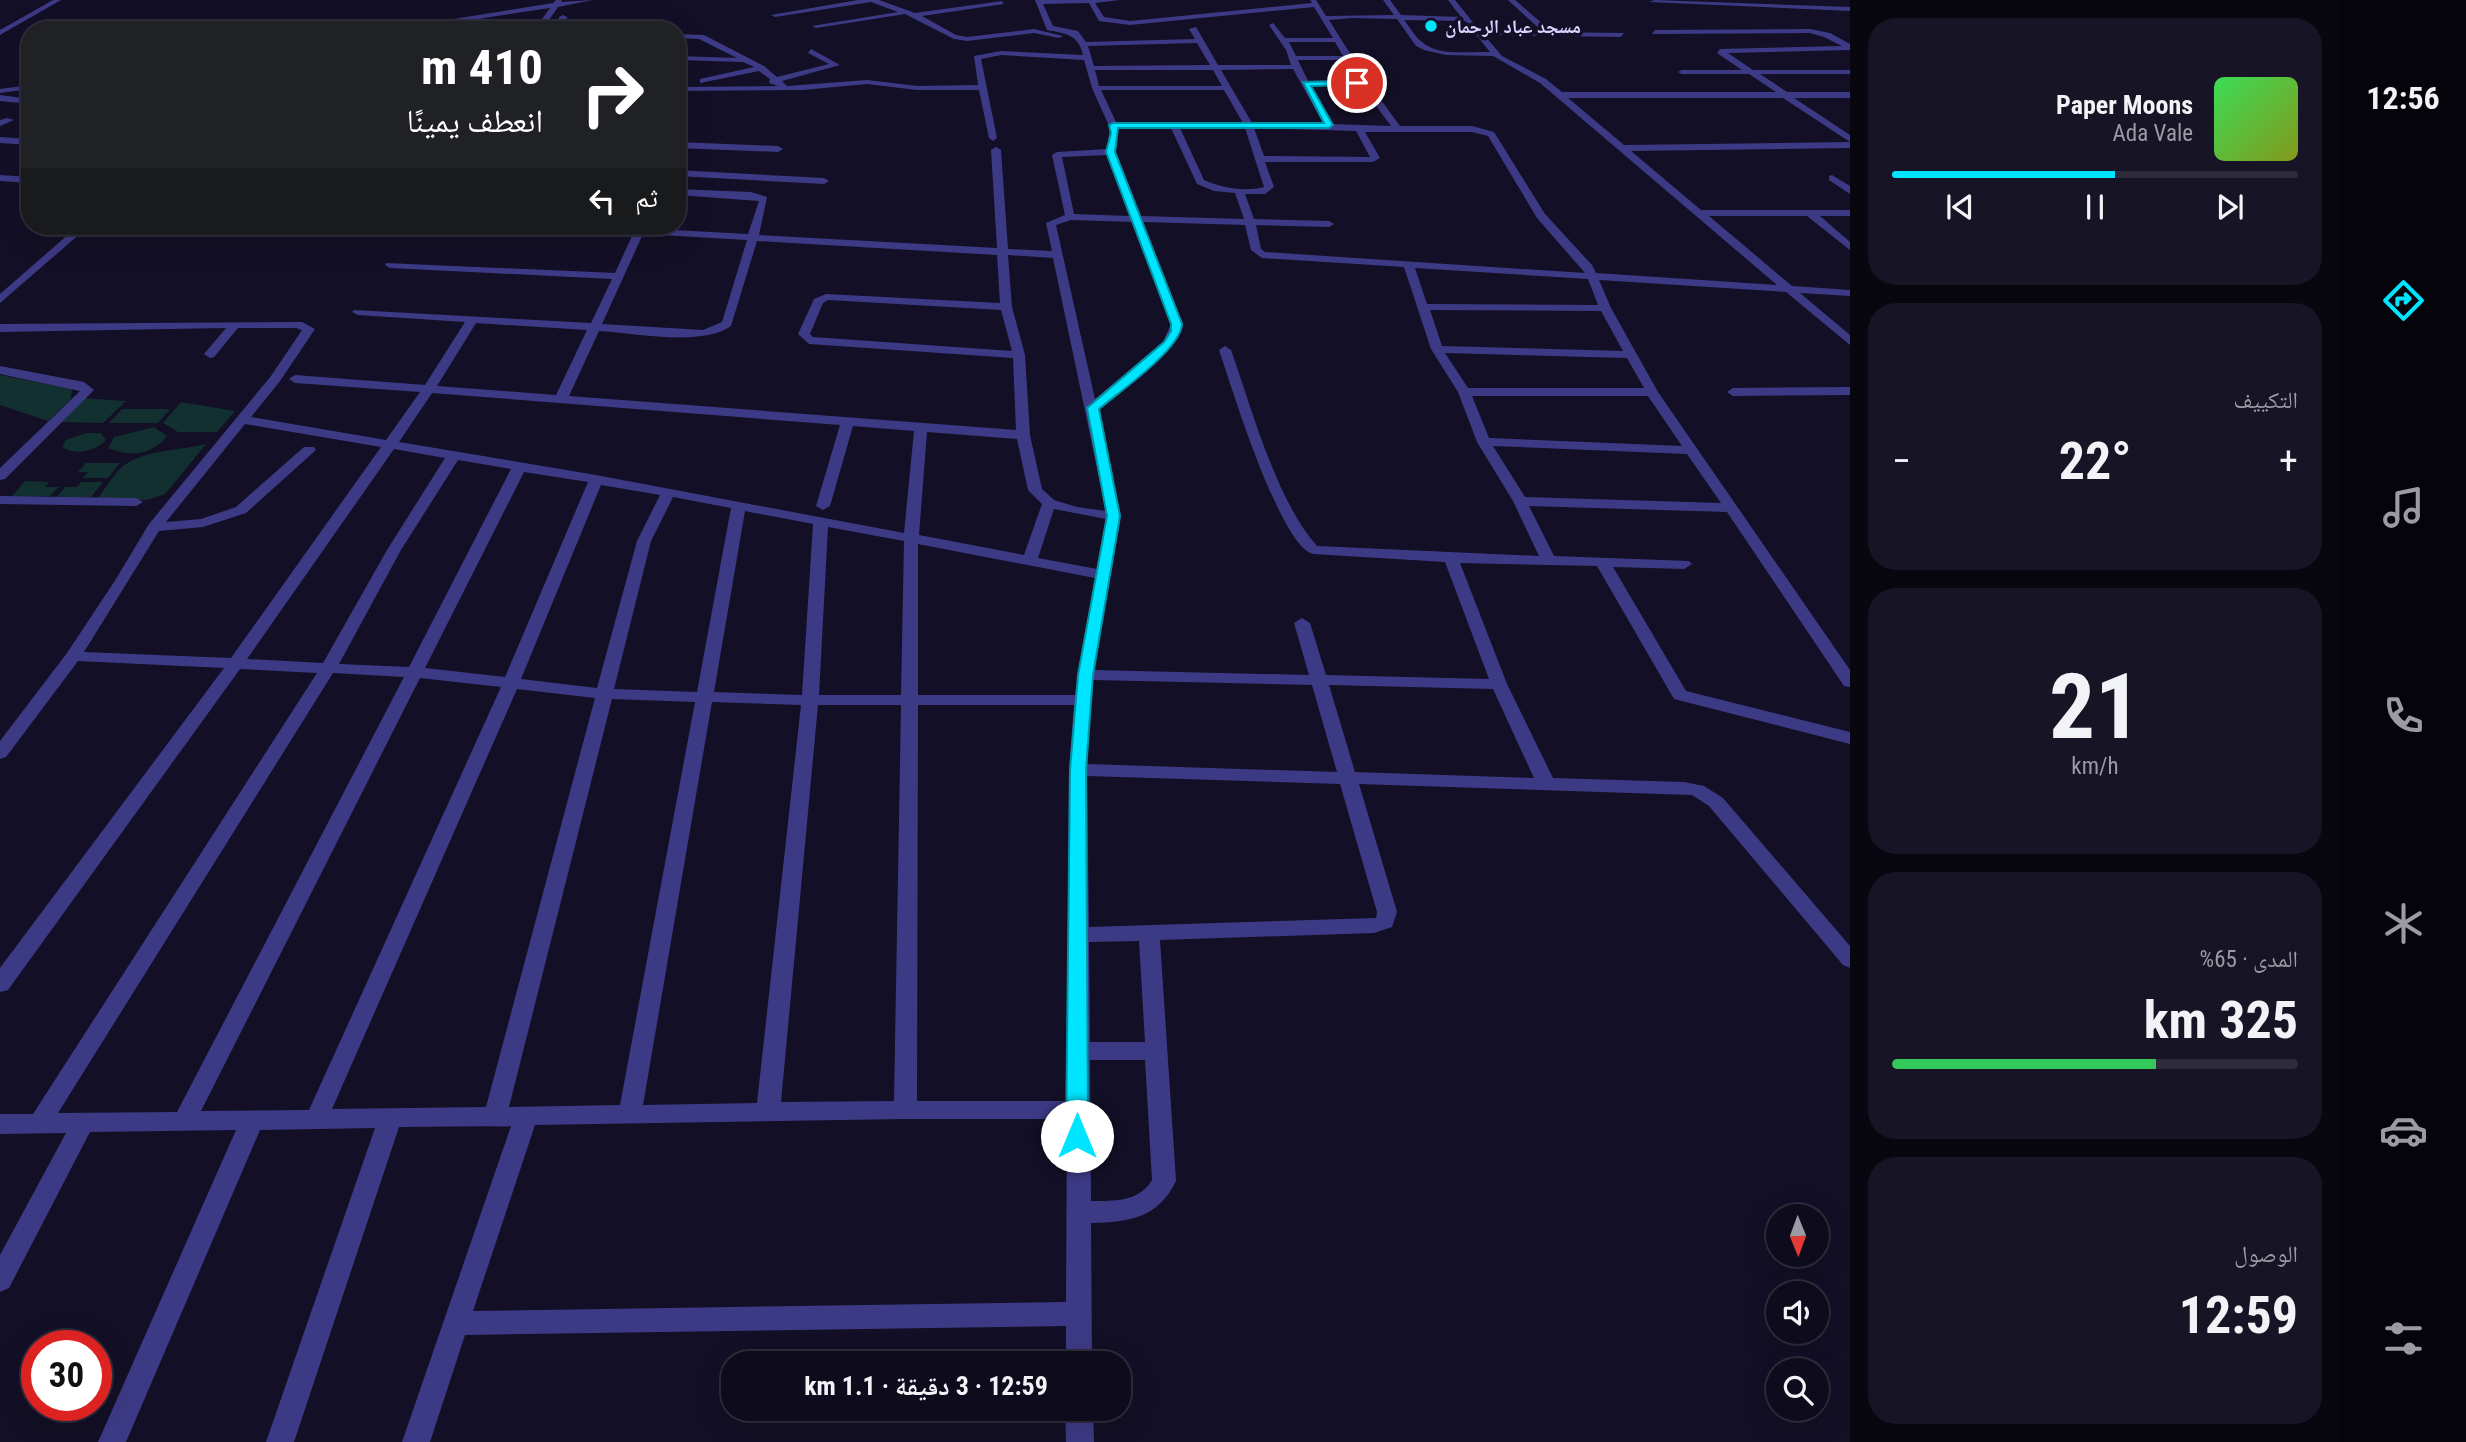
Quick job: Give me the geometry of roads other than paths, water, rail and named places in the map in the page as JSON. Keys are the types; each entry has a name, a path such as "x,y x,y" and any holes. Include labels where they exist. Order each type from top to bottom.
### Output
{"street":[{"path":"444,21 558,2 590,0"},
{"path":"775,15 872,0 914,15 954,37 967,39 1034,31 1083,43 1201,41"},
{"path":"1066,0 1070,12"},
{"path":"1093,408 1168,344 1177,324 1111,152 1115,133 1113,125 1096,88 1083,43 1075,33 1049,27 1039,1 1117,0"},
{"path":"1386,0 1425,48 1440,52 1495,54"},
{"path":"1451,0 1495,54 1543,81 1850,341"},
{"path":"1511,0 1550,34"},
{"path":"1770,0 1818,32 1850,47"},
{"path":"1841,0 1850,7"},
{"path":"22,21 59,1"},
{"path":"1091,1 1102,19 1130,23 1315,3 1340,40 1363,82 1397,129"},
{"path":"544,21 558,2"},
{"path":"1652,2 1780,6 1818,4 1850,7"},
{"path":"914,15 1002,3"},
{"path":"816,26 906,12"},
{"path":"1325,18 1352,16 1468,19"},
{"path":"562,21 563,17"},
{"path":"2,32 21,22"},
{"path":"1273,25 1285,40 1329,125"},
{"path":"1175,125 1200,182 1214,188 1239,191 1269,189 1249,126 1193,29"},
{"path":"2,32 21,31"},
{"path":"1655,32 1818,32"},
{"path":"1479,33 1621,35"},
{"path":"686,36 701,37 761,68 789,88"},
{"path":"1285,40 1340,40"},
{"path":"1850,47 1720,51 1850,139"},
{"path":"734,88 836,65 811,51"},
{"path":"1088,58 1001,52 985,54 976,58 976,62 984,87 994,144 1006,307 1019,355 1023,435 1035,490 1049,503 1114,516"},
{"path":"686,58 750,62"},
{"path":"1092,68 1217,68 1350,58"},
{"path":"686,85 761,68"},
{"path":"1682,72 1850,72"},
{"path":"686,87 789,88 867,82 917,88 984,87"},
{"path":"1306,84 1363,82"},
{"path":"0,91 21,88"},
{"path":"1096,88 1229,88"},
{"path":"1560,95 1850,95"},
{"path":"0,98 21,101"},
{"path":"0,124 10,120"},
{"path":"1113,125 1329,125 1359,129 1472,129 1491,134 1541,216 1588,267 1605,308 1653,392 1850,682"},
{"path":"1260,159 1375,158 1359,129"},
{"path":"0,141 21,142"},
{"path":"686,145 778,149"},
{"path":"1624,148 1850,145"},
{"path":"722,156 729,147"},
{"path":"1070,217 1057,155 1111,152"},
{"path":"708,174 715,165"},
{"path":"686,173 824,181"},
{"path":"0,178 21,179"},
{"path":"1832,178 1850,191"},
{"path":"1239,191 1256,250 1262,255 1850,293"},
{"path":"358,312 702,334 717,331 727,324 764,202 761,197 686,193"},
{"path":"1701,213 1850,213"},
{"path":"1810,213 1850,247"},
{"path":"1079,1351 1078,770 1085,675 1114,516 1093,408 1051,223 1070,217 1329,224"},
{"path":"686,234 1058,255"},
{"path":"0,300 74,235"},
{"path":"561,399 638,235"},
{"path":"1408,264 1437,349 1464,392 1483,442 1520,501 1549,561"},
{"path":"390,265 617,276"},
{"path":"1006,307 826,296 818,302 804,334 809,340 1019,355"},
{"path":"1424,307 1605,308"},
{"path":"0,984 237,662 429,389 474,318"},
{"path":"0,328 298,324 309,328 276,378 154,527 124,579 73,656 0,753"},
{"path":"210,354 235,325"},
{"path":"1437,349 1632,355"},
{"path":"1225,350 1272,477 1302,542 1312,550 1327,553 1451,558 1684,564"},
{"path":"0,370 80,385 88,390 0,476"},
{"path":"295,379 1023,435"},
{"path":"1733,392 1850,391"},
{"path":"1464,392 1653,392"},
{"path":"241,419 739,505 822,513 911,537 1103,575"},
{"path":"768,1112 810,700 822,513 848,420"},
{"path":"905,1110 911,537 921,426"},
{"path":"1483,442 1693,450"},
{"path":"154,527 203,523 241,510 309,450"},
{"path":"39,1124 329,667 394,550 454,455"},
{"path":"184,1121 520,466"},
{"path":"316,1119 510,685 596,479"},
{"path":"495,1116 644,541 668,492"},
{"path":"0,500 136,502"},
{"path":"1520,501 1731,508"},
{"path":"1030,559 1049,503"},
{"path":"630,1114 739,505"},
{"path":"1451,558 1499,684 1546,783"},
{"path":"1603,563 1680,695 1850,738"},
{"path":"1078,935 1374,926 1385,922 1387,912 1303,623"},
{"path":"73,656 413,672 606,694 810,700 1082,701"},
{"path":"1085,675 1499,684"},
{"path":"1078,770 1684,788 1708,795 1850,960"},
{"path":"1077,1212 1134,1209 1145,1204 1160,1190 1165,1171 1149,933"},
{"path":"1077,1051 1157,1051"},
{"path":"0,1124 905,1110 1077,1110"},
{"path":"416,1442 526,1116"},
{"path":"280,1442 390,1118"},
{"path":"111,1442 252,1120"},
{"path":"0,1280 83,1123"},
{"path":"457,1323 1079,1314"},
{"path":"1079,1421 1080,1442"}],"place":[{"name":"مسجد عباد الرحمان","path":"1431,26"}]}
